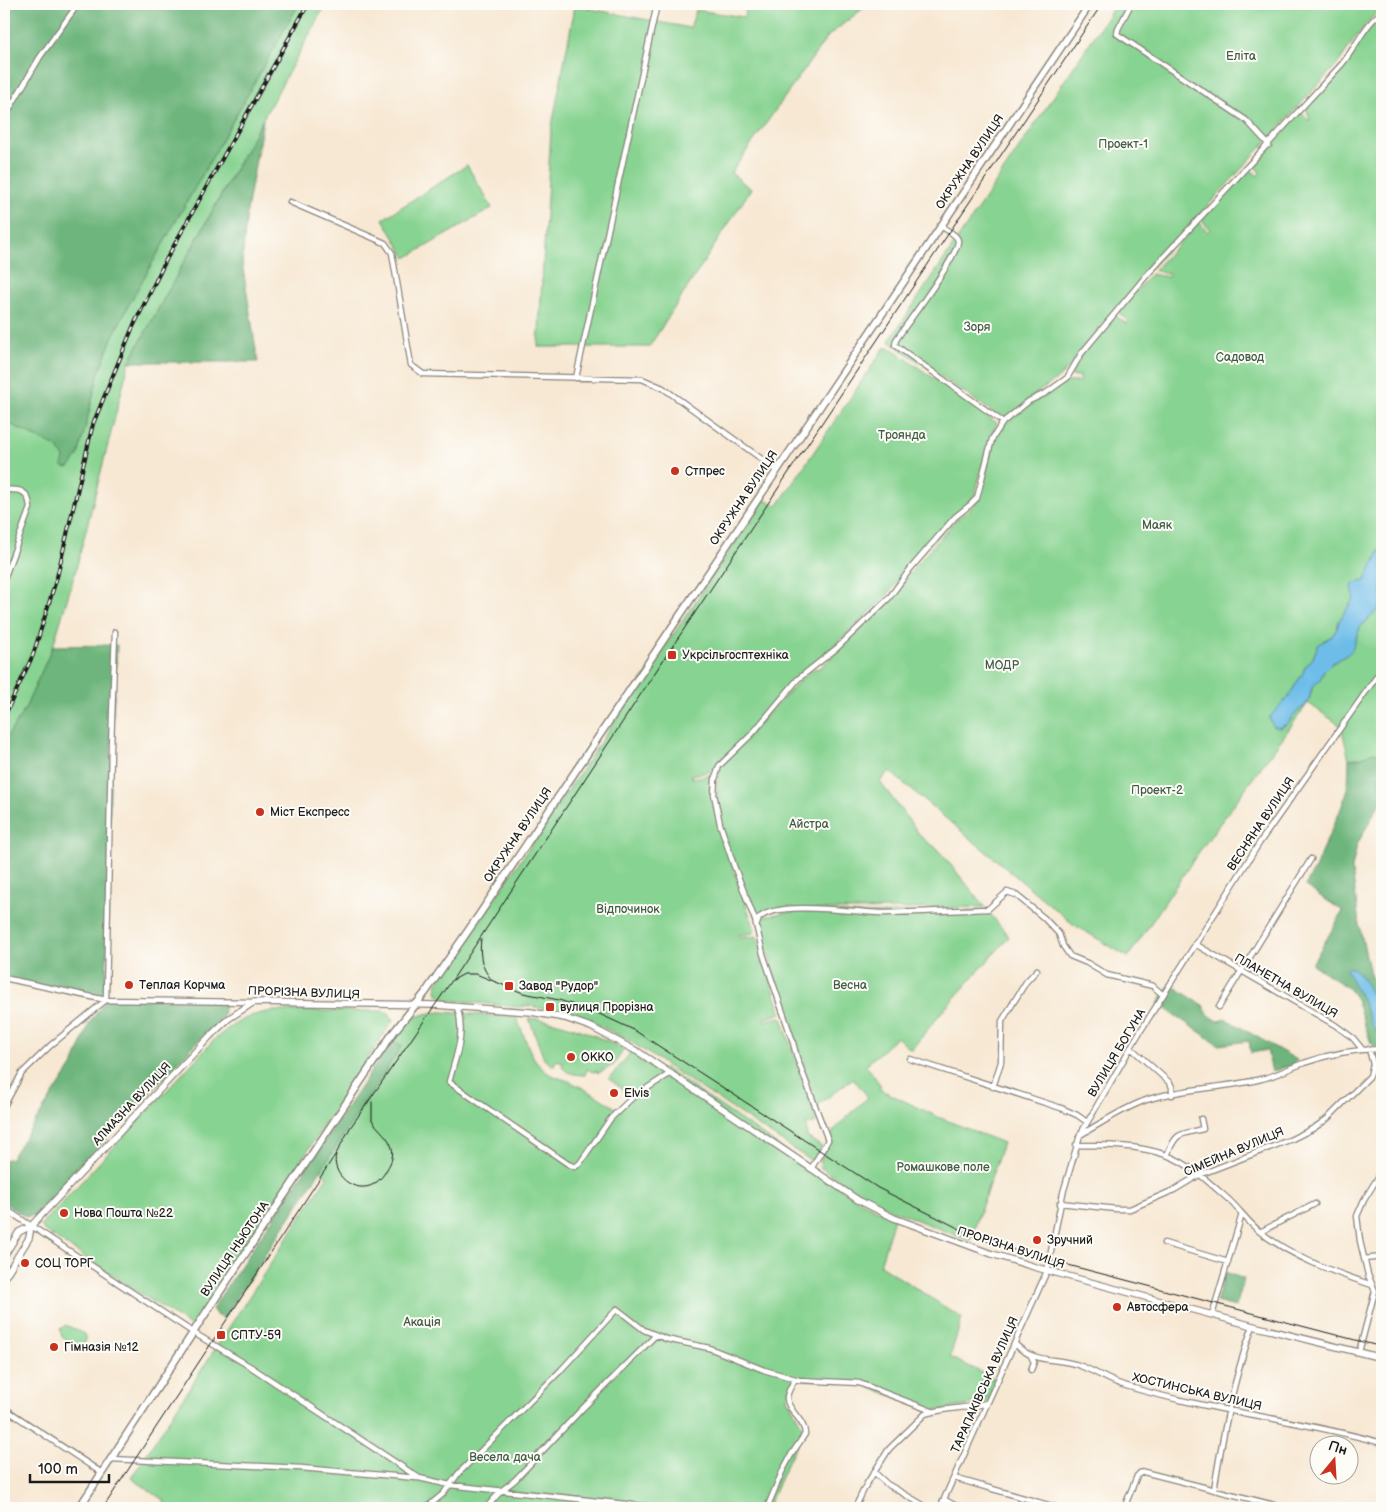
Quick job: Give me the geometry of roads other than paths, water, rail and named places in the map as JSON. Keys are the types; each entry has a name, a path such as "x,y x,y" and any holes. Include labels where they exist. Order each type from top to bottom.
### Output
{"main road":[{"name":"ОКРУЖНА ВУЛИЦЯ","path":"416,1005 1090,4"},
{"name":"ПРОРІЗНА ВУЛИЦЯ","path":"254,1002 457,1007 531,1012 566,1018 612,1037 671,1073 858,1200 894,1218 992,1254 1046,1271 1382,1358"},
{"name":"АЛМАЗНА ВУЛИЦЯ","path":"4,1256 20,1232 31,1226 210,1036 228,1018 254,1002"},
{"name":"ВУЛИЦЯ НЬЮТОНА","path":"79,1508 383,1048 416,1005"},
{"name":"АЛМАЗНА ВУЛИЦЯ","path":"4,1278 30,1238 31,1226"}],"street":[{"path":"4,118 40,57 78,4"},
{"path":"576,378 657,4"},
{"path":"1131,4 1117,34 1246,120 1269,145"},
{"path":"812,1170 828,1140 797,1058 763,954 747,897 720,824 714,786 720,766 752,734 798,679 837,648 889,598 911,568 955,517 977,498 992,439 1003,422 1029,401 1046,393 1067,378 1081,354 1146,276 1342,64 1377,16 1382,12"},
{"path":"290,202 385,243 392,253 411,365 423,374 642,379 663,388 777,470"},
{"path":"941,226 956,236 958,241 945,268 896,340 895,345 1003,422"},
{"path":"4,490 17,489 24,492 30,501 30,508 4,579"},
{"path":"4,1106 22,1073 51,1045 106,1000 115,632"},
{"name":"ВЕСНЯНА ВУЛИЦЯ","path":"1163,995 1260,842 1382,669"},
{"path":"1219,1008 1311,859"},
{"path":"757,928 758,921 762,915 794,909 876,912 988,909 1007,892 1016,895 1044,918 1059,934 1063,946 1070,956 1087,963 1107,975 1153,986 1163,995"},
{"name":"ПЛАНЕТНА ВУЛИЦЯ","path":"1195,944 1335,1025 1353,1038 1362,1049"},
{"path":"993,1087 1001,1062 1002,1022 1026,982 1036,970"},
{"name":"ПРОРІЗНА ВУЛИЦЯ","path":"4,978 106,1000 254,1002"},
{"name":"ВУЛИЦЯ БОГУНА","path":"1060,1204 1080,1135 1163,995"},
{"path":"457,1007 461,1020 461,1032 449,1082 568,1164 575,1166 580,1163 611,1118 633,1097 671,1073"},
{"path":"1131,1048 1170,1083 1172,1095"},
{"path":"1080,1135 1141,1102 1261,1079 1305,1062 1362,1049 1382,1049"},
{"name":"СІМЕЙНА ВУЛИЦЯ","path":"1060,1204 1128,1210 1174,1190 1199,1175 1292,1139 1321,1124 1370,1076 1373,1064 1369,1049"},
{"path":"910,1059 1066,1110 1087,1122"},
{"path":"1167,1155 1174,1139 1178,1135 1203,1129 1201,1119"},
{"path":"1076,1145 1120,1146 1167,1155 1199,1175 1230,1201 1260,1232 1284,1248 1325,1268 1372,1285"},
{"path":"1359,1352 1375,1291 1358,1233 1357,1216 1364,1200 1382,1172"},
{"name":"ТАРАПАКІВСЬКА ВУЛИЦЯ","path":"940,1508 1046,1271 1060,1204"},
{"path":"1260,1232 1315,1204"},
{"path":"4,1208 194,1332 252,1367 418,1478"},
{"path":"1212,1315 1242,1214"},
{"path":"1164,1243 1228,1262"},
{"path":"1364,1258 1382,1257"},
{"path":"426,1508 443,1494 458,1474 561,1370 617,1309 644,1330 666,1339 710,1348 764,1370 795,1379 833,1383 859,1383 932,1411"},
{"path":"1214,1490 1228,1410 1253,1326"},
{"path":"486,1508 656,1335"},
{"name":"ХОСТИНСЬКА ВУЛИЦЯ","path":"1014,1344 1031,1356 1042,1360 1066,1361 1085,1367 1122,1385 1382,1443"},
{"path":"1030,1370 1034,1362 1031,1356"},
{"path":"767,1508 782,1472 805,1434 804,1426 788,1402 789,1392 795,1379"},
{"path":"855,1508 874,1472 889,1449 925,1414 932,1411 987,1403"},
{"path":"4,1408 102,1473"},
{"path":"111,1459 301,1468 418,1478 450,1485 662,1508"},
{"path":"874,1472 887,1484 928,1508"},
{"path":"1124,1508 1136,1476 1144,1472 1286,1508"},
{"path":"954,1478 1059,1508"},
{"path":"945,1500 960,1508"}],"water":[{"path":"1382,546 1382,601 1377,611 1360,627 1352,650 1332,663 1324,671 1321,678 1312,688 1309,700 1305,706 1287,724 1279,728 1273,726 1269,718 1288,697 1305,667 1313,658 1318,645 1332,636 1337,629 1339,621 1354,598 1352,587 1354,583 1365,581"},
{"path":"1348,967 1355,970 1363,979 1382,1015 1382,1034 1378,1034 1371,1024 1362,999 1346,970"}],"tram line":[{"path":"103,1508 337,1152 350,1128 451,982 662,662 1102,4"},
{"path":"481,939 482,961 485,971 492,980"},
{"path":"453,980 464,974 476,974 523,993 559,1000 595,1012 634,1030 878,1188 976,1237 1026,1254 1382,1347"},
{"path":"336,1154 335,1162 340,1176 352,1185 367,1187 374,1184 385,1173 391,1162 393,1151 391,1144 372,1120 372,1102"}],"railway":[{"path":"4,717 33,655 57,577 93,424 132,329 167,258 308,4"}],"place":[{"name":"Стпрес","path":"675,471"},
{"name":"Укрсільгосптехніка","path":"672,655"},
{"name":"Міст Експресс","path":"260,812"},
{"name":"Теплая Корчма","path":"129,985"},
{"name":"Завод \"Рудор\"","path":"509,986"},
{"name":"вулиця Прорізна","path":"550,1007"},
{"name":"ОККО","path":"571,1057"},
{"name":"Elvis","path":"614,1093"},
{"name":"Нова Пошта №22","path":"64,1213"},
{"name":"Зручний","path":"1037,1240"},
{"name":"СОЦ ТОРГ","path":"25,1263"},
{"name":"Автосфера","path":"1117,1307"},
{"name":"СПТУ-59","path":"221,1335"},
{"name":"Гімназія №12","path":"54,1347"}],"park label":[{"name":"Еліта","path":"1241,56"},
{"name":"Проект-1","path":"1123,144"},
{"name":"Зоря","path":"977,327"},
{"name":"Садовод","path":"1240,357"},
{"name":"Троянда","path":"902,435"},
{"name":"Маяк","path":"1157,525"},
{"name":"МОДР","path":"1002,665"},
{"name":"Проект-2","path":"1157,790"},
{"name":"Айстра","path":"809,824"},
{"name":"Відпочинок","path":"628,909"},
{"name":"Весна","path":"850,985"},
{"name":"Ромашкове поле","path":"943,1167"},
{"name":"Акація","path":"422,1322"},
{"name":"Весела дача","path":"505,1457"}]}
